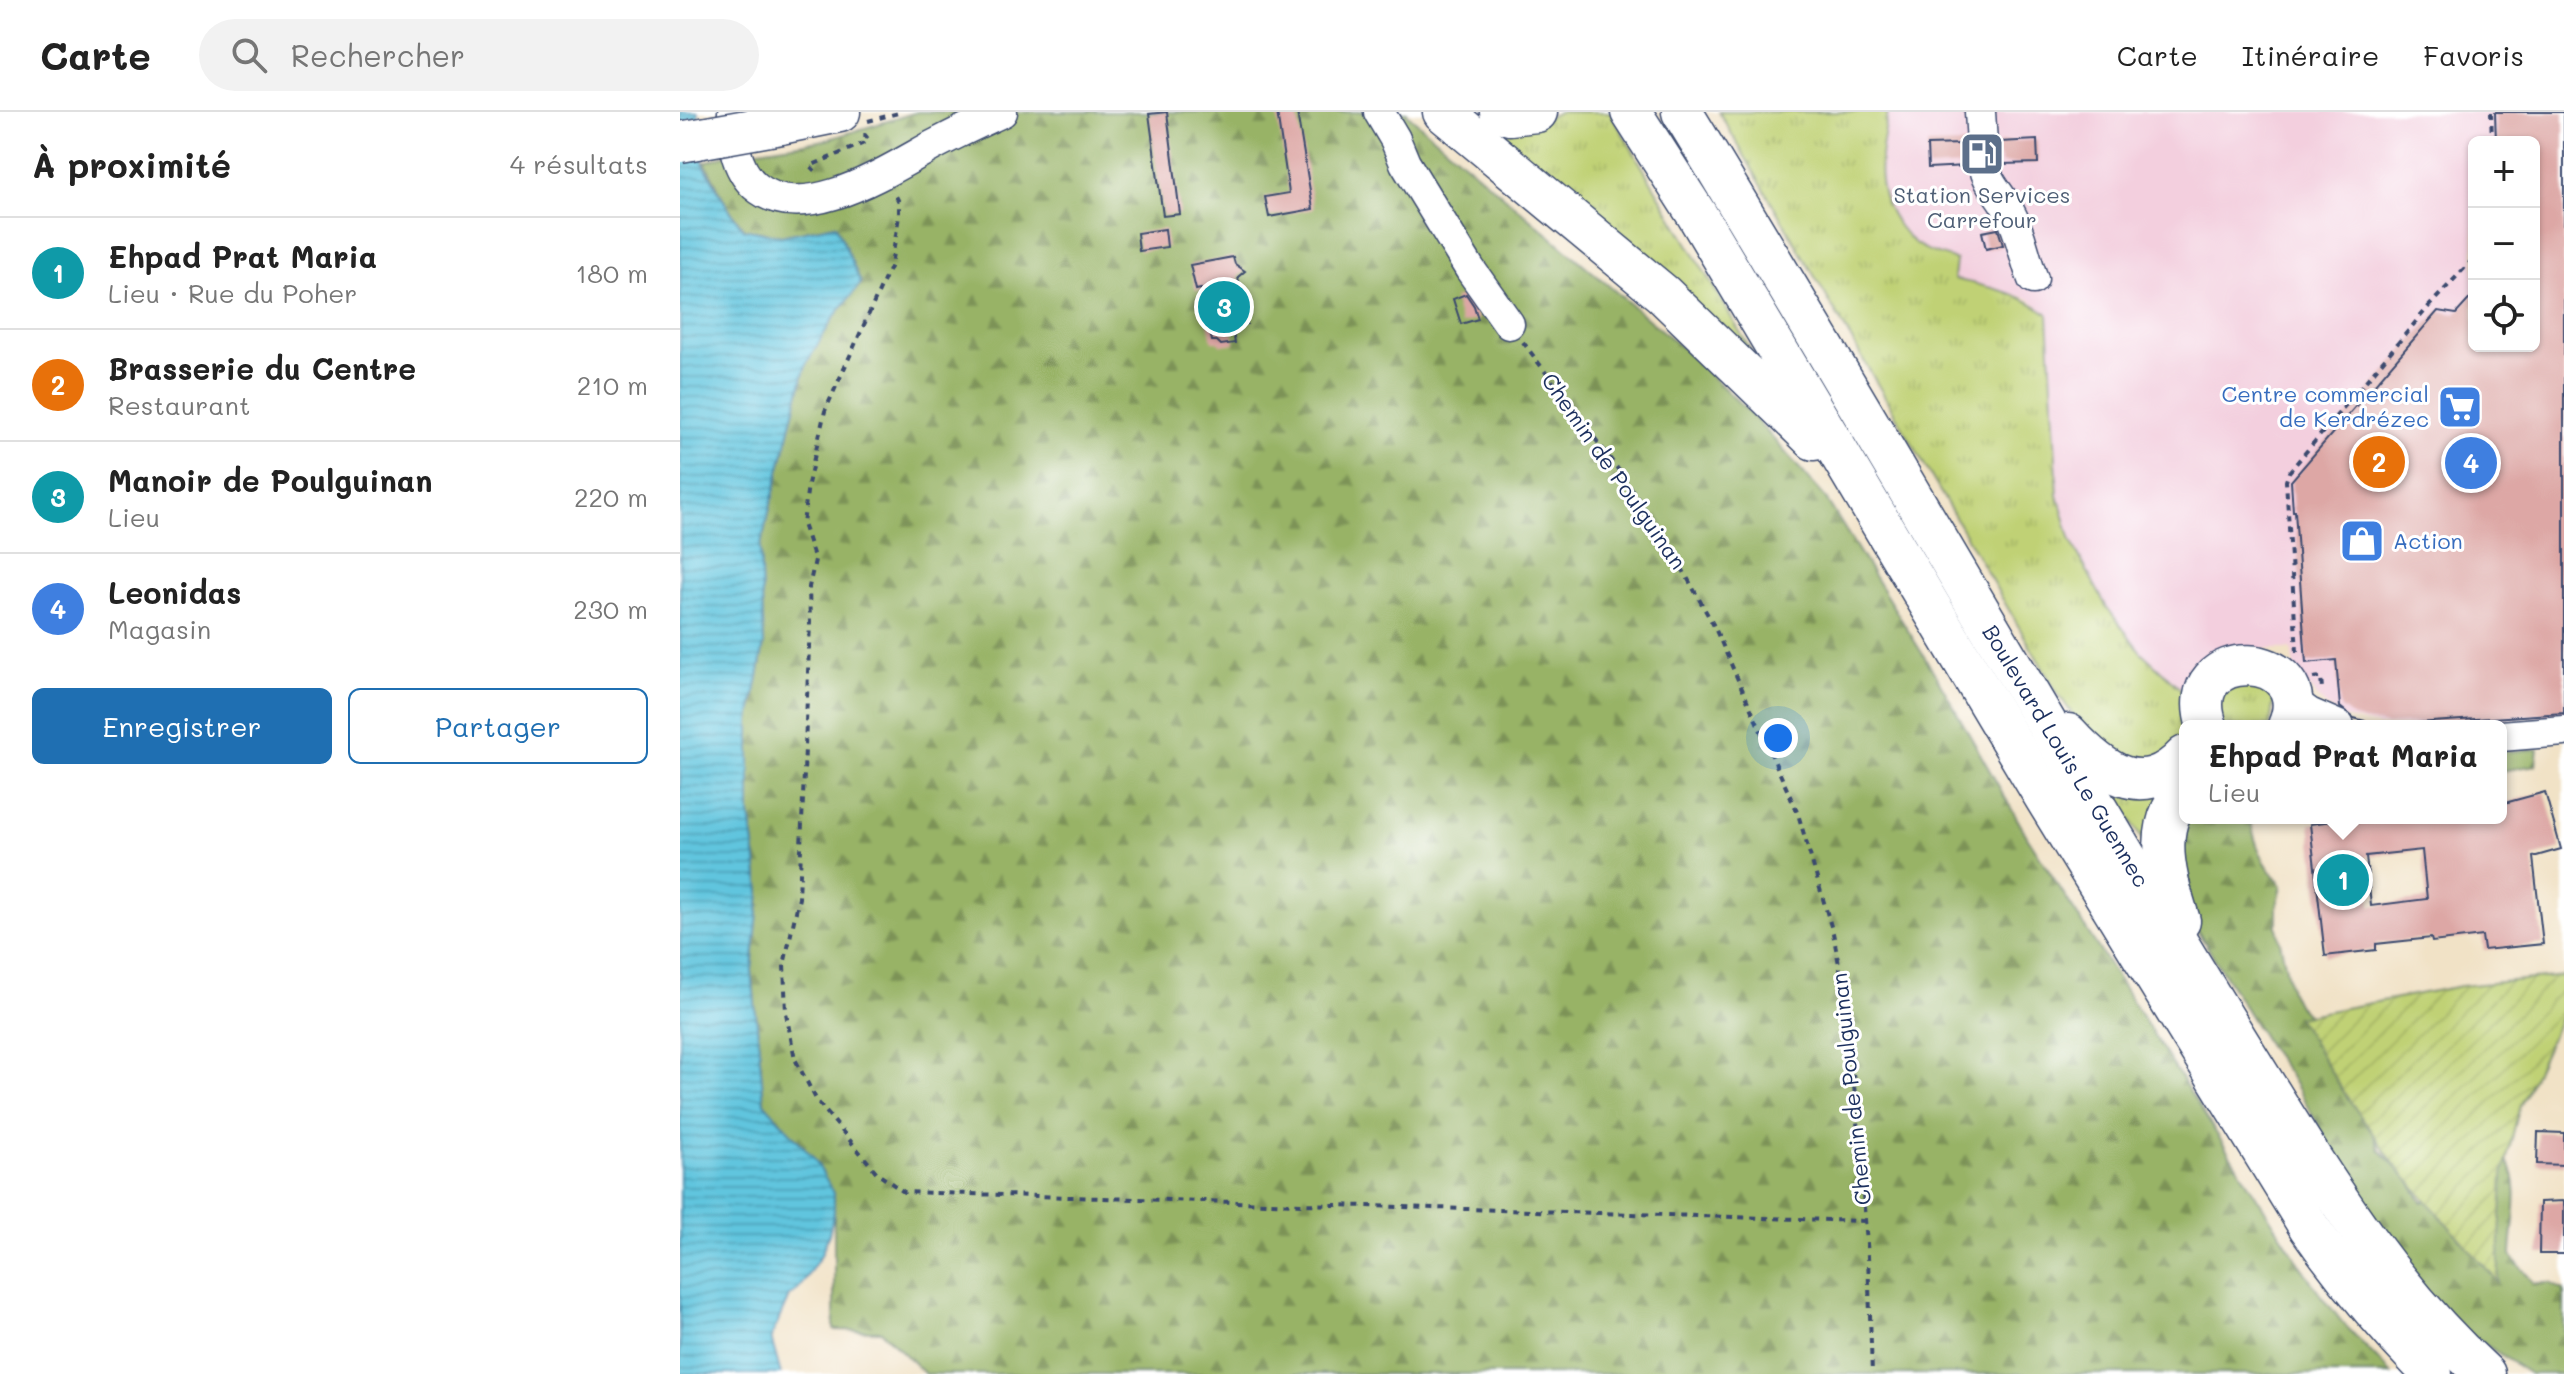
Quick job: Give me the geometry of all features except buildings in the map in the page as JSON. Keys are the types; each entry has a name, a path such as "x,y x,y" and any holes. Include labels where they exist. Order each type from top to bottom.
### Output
{"main road":[{"path":"1443,112 1663,294 1851,475"},
{"path":"1500,112 1510,115 1537,112"},
{"name":"Boulevard Louis Le Guennec","path":"1631,112 1697,215 2094,878 2309,1227 2375,1314 2432,1374"},
{"name":"Boulevard Louis Le Guennec","path":"1682,112 2196,974 2317,1169 2364,1238 2416,1302 2485,1374"},
{"path":"680,142 781,124 846,124"},
{"path":"2204,720 2206,691 2222,671 2247,663 2272,670 2309,709"},
{"path":"2020,679 2086,754 2108,771 2120,776 2148,779 2166,772 2179,761"},
{"path":"2179,800 2168,822 2165,861 2167,879 2196,974"}],"street":[{"path":"733,112 733,140 750,181 776,198 796,200 822,197 883,173 1002,112"},
{"path":"1379,112 1386,120 1405,163 1470,269 1509,324"},
{"path":"1980,112 1983,154 1990,183 2014,221 2033,279"},
{"path":"2507,736 2564,731"}],"path":[{"path":"2491,112 2492,136"},
{"path":"827,172 813,171 810,166 868,139 846,124"},
{"path":"883,173 899,202 891,265 825,411 804,511 803,524 815,560 809,587 799,898 784,965 786,1013 795,1059 817,1101 878,1174 904,1192 1864,1221"},
{"path":"2297,658 2290,496 2286,481 2289,472 2468,264"},
{"name":"Chemin de Poulguinan","path":"1509,324 1623,476 1678,561 1714,626 1798,814 1833,933 1848,1011 1868,1256 1872,1374"}],"shaded area":[{"name":"Centre commercial de Kerdrézec","path":"1888,112 2564,112 2564,715 2500,720 2344,718 2325,705 2295,673 2292,649 2231,649 2198,667 2185,693 2141,652 2106,606 2071,541 2058,496 2048,314 2030,299 1954,279 1956,260 1920,247 1892,216 1882,196 1879,167"}],"green space":[{"path":"917,112 1407,112 1682,348 1752,415 1825,497 1935,674 2028,838 2310,1280 2342,1322 2392,1374 925,1374 881,1331 834,1330 834,1193 764,1103 752,970 760,892 750,814 750,720 764,644 760,548 806,364 834,317 861,283 836,225 781,236 744,229 727,206 705,162 725,155 826,140"},
{"path":"1465,112 1513,125 1558,112 1610,112 1773,388"},
{"path":"1719,112 1888,112 1881,157 1881,185 1890,212 1904,232 1929,251 1956,260 1954,279 2015,295 2048,314 2058,495 2071,541 2106,606 2141,652 2185,693 2186,720 2179,720 2179,746 2137,771 2085,733 2055,689"},
{"path":"2249,678 2274,697 2271,720 2221,720 2219,695"},
{"path":"2538,749 2536,765 2507,770 2507,752"},
{"path":"2163,786 2153,858 2113,790"},
{"path":"2184,824 2252,824 2261,854 2282,886 2277,906 2277,928 2291,991 2298,1006 2333,1037 2380,1150 2407,1178 2423,1202 2492,1152 2508,1163 2516,1195 2511,1256 2534,1283 2550,1283 2564,1290 2564,1374 2530,1374 2460,1328 2424,1291 2360,1197 2288,1073 2192,922 2176,862"},
{"path":"2564,976 2564,1010 2519,1109 2503,1175 2498,1282 2395,1165 2345,1094 2297,1017 2461,986"}],"water":[{"path":"680,112 698,112 703,163 743,229 781,236 836,225 861,283 834,317 806,364 760,548 764,644 750,720 750,814 760,892 752,970 764,1103 814,1158 834,1193 834,1212 821,1255 798,1290 789,1296 771,1338 781,1374 680,1374"}],"place":[{"name":"Station Services Carrefour","path":"1982,154"},
{"name":"Manoir de Poulguinan","path":"1224,307"},
{"name":"Centre commercial de Kerdrézec","path":"2460,407"},
{"name":"Brasserie du Centre","path":"2379,462"},
{"name":"Leonidas","path":"2471,463"},
{"name":"Action","path":"2362,541"},
{"name":"Ehpad Prat Maria","path":"2343,880"}]}
